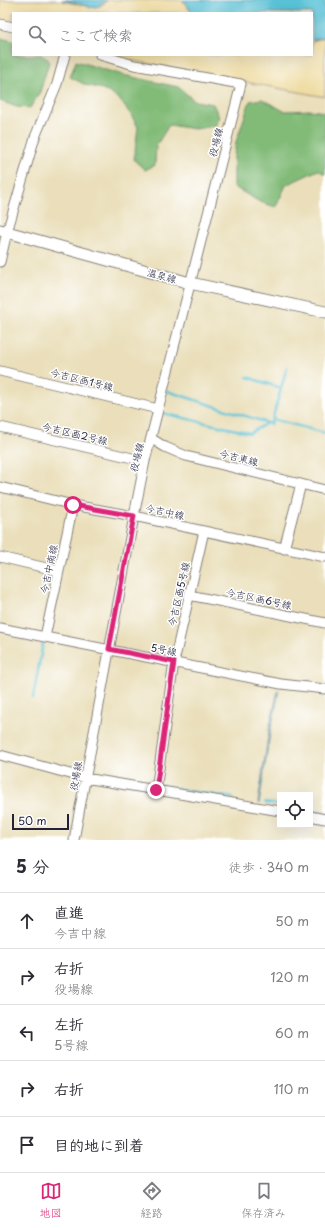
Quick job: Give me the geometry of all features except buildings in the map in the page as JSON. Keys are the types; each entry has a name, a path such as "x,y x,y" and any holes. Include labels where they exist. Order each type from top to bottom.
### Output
{"street":[{"path":"0,24 12,27"},
{"path":"0,262 3,231 35,137 57,84 65,56"},
{"name":"役場線","path":"74,840 145,461 152,439 158,409 241,84 134,65 103,56"},
{"name":"温泉線","path":"3,231 190,283 325,312"},
{"name":"今吉区画1号線","path":"0,371 158,409"},
{"name":"今吉区画2号線","path":"0,427 145,461"},
{"name":"今吉東線","path":"152,439 165,447 186,456 325,490"},
{"path":"284,549 301,484"},
{"name":"今吉中線","path":"0,487 73,505 134,516 325,557"},
{"name":"今吉中南線","path":"45,637 73,505"},
{"name":"今吉区画5号線","path":"156,790 174,662 204,531"},
{"path":"0,557 59,572"},
{"name":"今吉区画6号線","path":"189,595 325,623"},
{"name":"5号線","path":"0,628 281,684 325,689"},
{"path":"0,755 85,778 277,810"},
{"path":"313,817 325,819"}],"green space":[{"path":"0,38 12,41 12,56 43,56 48,59 49,62 40,92 30,108 17,107 0,101"},
{"path":"76,61 123,75 178,87 195,101 213,104 219,117 215,126 195,129 169,125 156,146 155,165 145,170 134,160 138,127 131,115 119,99 103,89 86,85 70,77"},
{"path":"262,99 284,111 311,110 325,112 325,174 318,170 286,185 276,207 260,202 234,187 234,156 236,142 250,101"}],"sand":[{"path":"0,0 57,0 89,8 101,6 108,0 182,0 191,12 12,12 12,24 0,21"},
{"path":"325,38 325,97 112,56 313,56 313,41"}],"water":[{"path":"62,0 107,0 98,6 89,8 89,6"},
{"path":"183,0 325,0 325,37 313,40 313,12 192,12"},
{"path":"278,690 279,691 270,733 259,804 269,731"}],"waterway":[{"path":"167,391 271,424 287,367"},
{"path":"247,377 281,388"},
{"path":"162,413 250,433 267,423"},
{"path":"272,419 325,433"},
{"path":"33,698 43,643"},
{"path":"160,786 233,798"},
{"path":"265,803 277,805"},
{"path":"313,811 325,813"},
{"path":"120,839 124,840"}],"route":[{"path":"73,505 134,516 109,649 174,662 156,790"}]}
